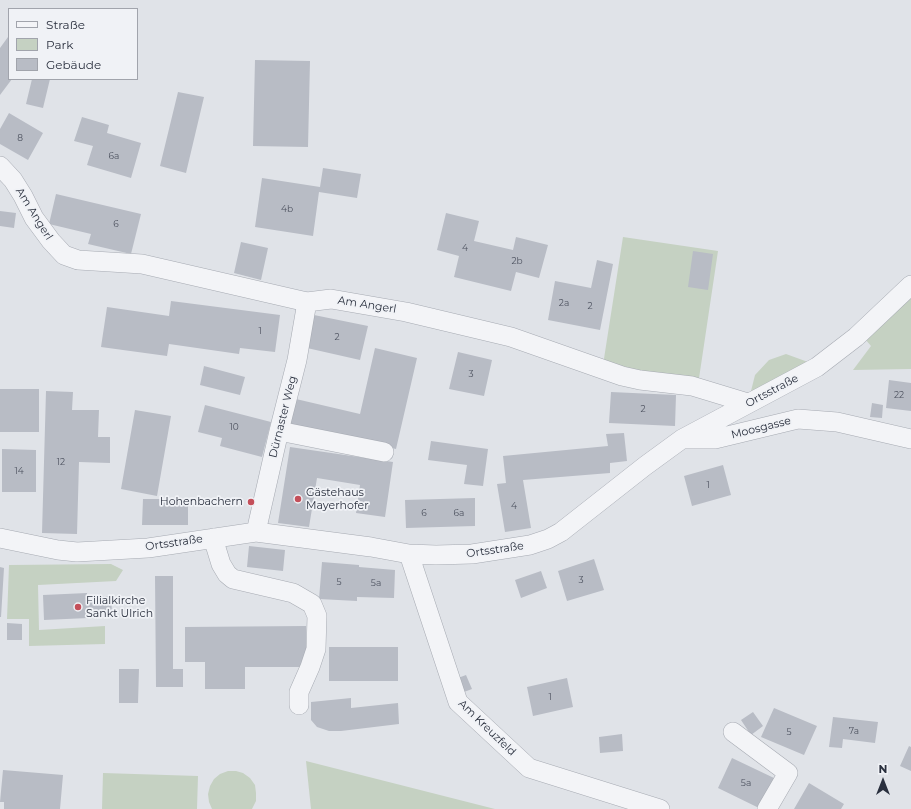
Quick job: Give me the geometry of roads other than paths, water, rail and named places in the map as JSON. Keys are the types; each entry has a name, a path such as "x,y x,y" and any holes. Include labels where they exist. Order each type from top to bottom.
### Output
{"street":[{"name":"Am Angerl","path":"0,166 20,191 34,218 51,241 64,255 78,260 142,264 307,302 330,299 413,313 511,337 622,376 640,380 692,386 748,403"},
{"name":"Ortsstraße","path":"0,538 58,550 77,552 148,548 256,532 371,547 409,554 472,554 530,545 548,539 572,524 645,466 682,439 817,367 856,337 911,285"},
{"name":"Dürnaster Weg","path":"256,532 297,360 307,302"},
{"name":"Moosgasse","path":"682,439 715,439 798,419 837,422 911,440"},
{"path":"279,431 384,452"},
{"path":"213,538 221,564 227,574 233,579 293,593 312,604 317,616 316,649 299,692 299,705"},
{"name":"Am Kreuzfeld","path":"409,554 458,702 529,768 660,809"},
{"path":"733,732 788,773 767,809"}],"place":[{"name":"Gästehaus Mayerhofer","path":"298,499"},
{"name":"Hohenbachern","path":"251,502"},
{"name":"Filialkirche Sankt Ulrich","path":"78,607"}]}
